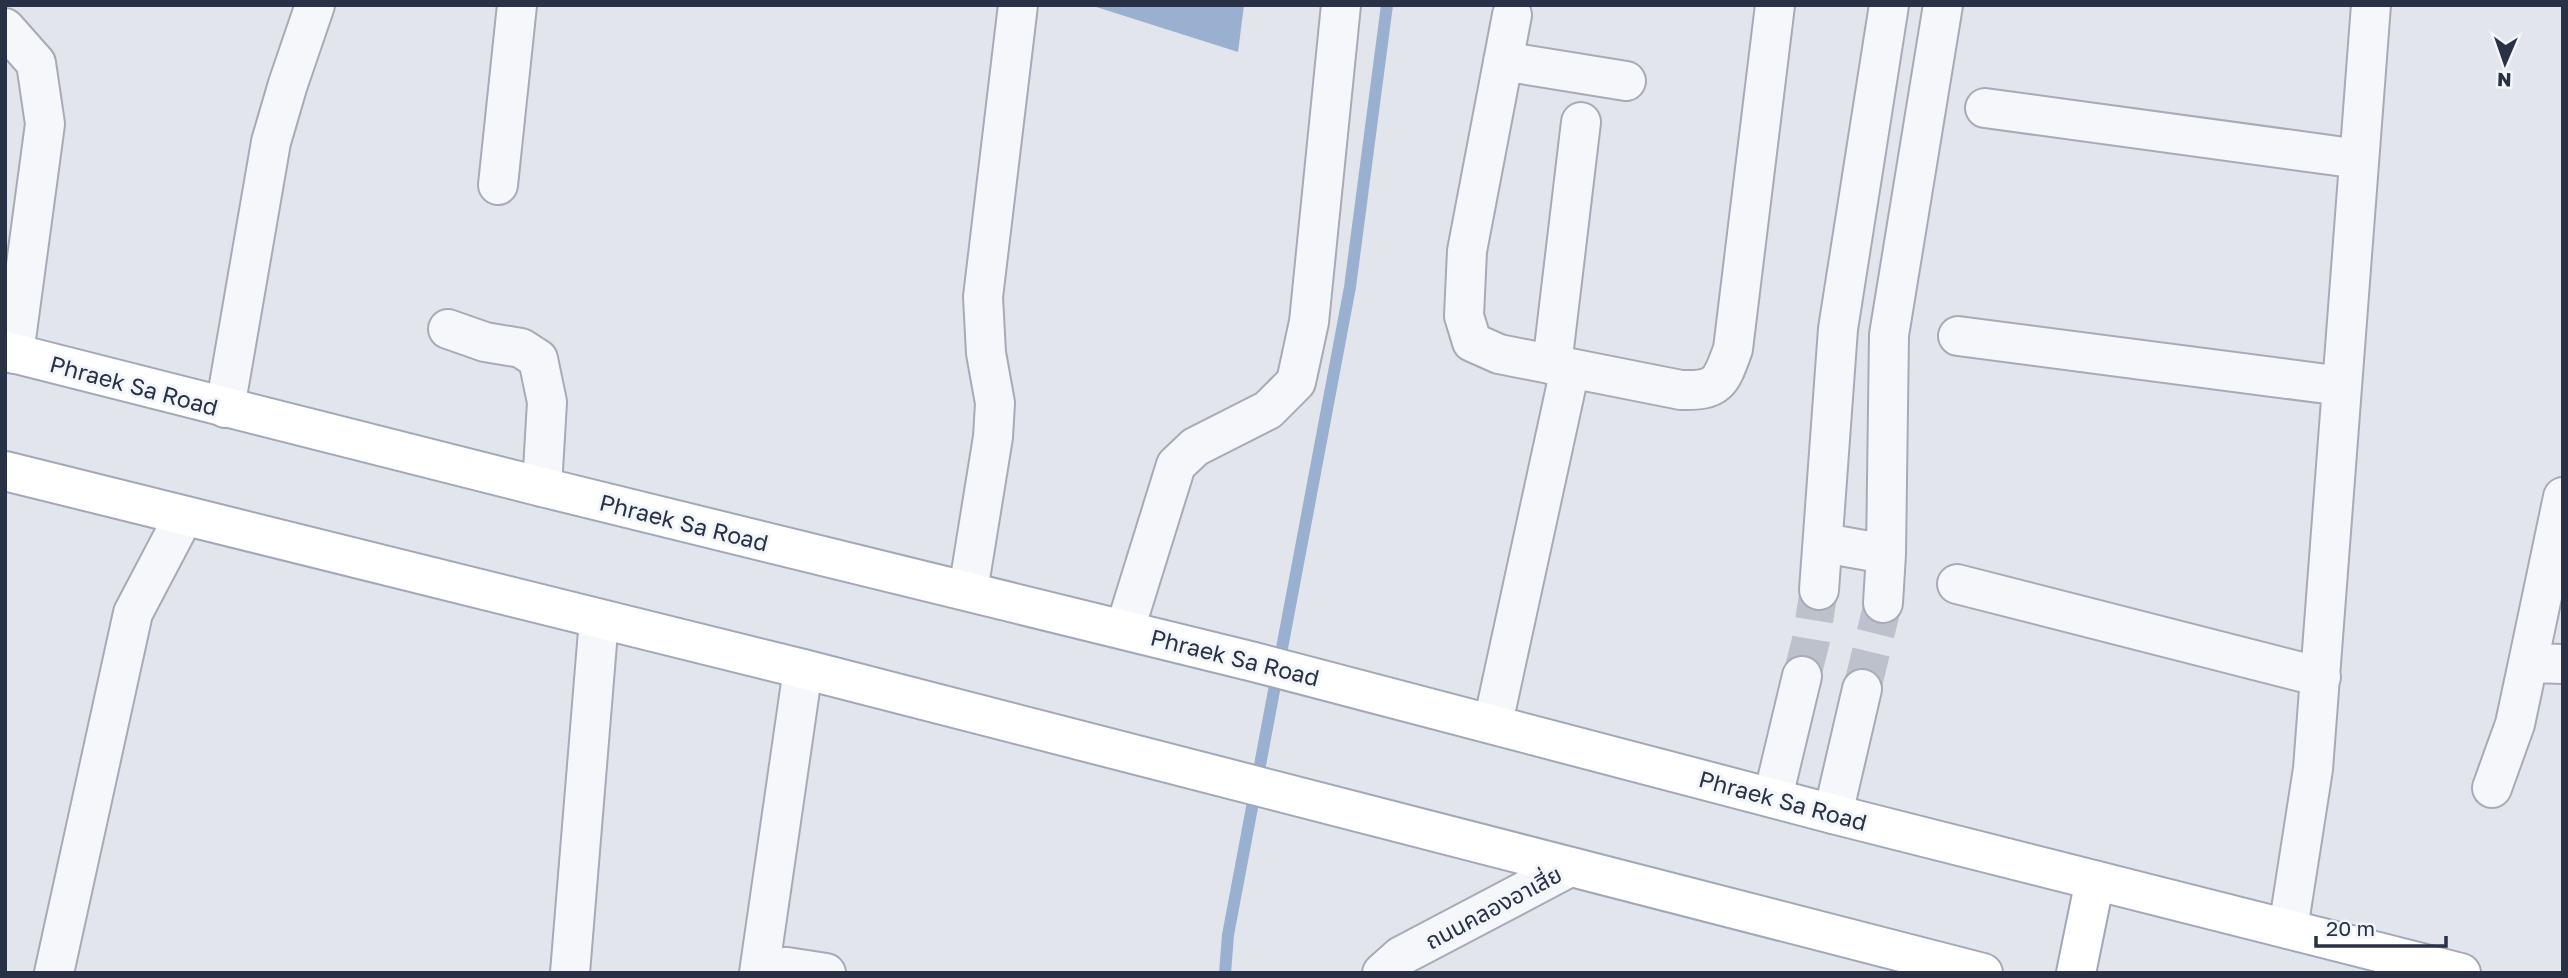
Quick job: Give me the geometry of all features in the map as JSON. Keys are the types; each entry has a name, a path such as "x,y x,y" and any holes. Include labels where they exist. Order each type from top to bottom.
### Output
{"main road":[{"name":"Phraek Sa Road","path":"10,353 542,487 1125,629 1833,814 2461,973"},
{"path":"5,471 803,669 1983,973"},
{"path":"2076,973 2095,880"}],"street":[{"path":"225,408 271,142 315,5"},
{"path":"498,185 517,5"},
{"path":"968,591 993,437 995,403 986,353 984,297 1018,5"},
{"path":"1125,629 1176,465 1195,447 1268,410 1296,382 1309,322 1341,5"},
{"path":"1512,15 1466,251 1464,316 1472,342 1499,354 1561,367 1681,390 1703,390 1723,378 1732,349 1775,5"},
{"path":"1819,590 1838,329 1889,5"},
{"path":"1883,603 1889,335 1943,5"},
{"path":"2288,929 2314,769 2371,5"},
{"path":"5,28 36,63 45,124 10,353"},
{"path":"1503,61 1626,81"},
{"path":"1877,90 1927,104"},
{"path":"1985,108 2359,159"},
{"path":"1493,723 1561,367 1581,121"},
{"path":"1838,329 1889,335"},
{"path":"448,330 521,348 538,359 547,402 542,487"},
{"path":"1958,336 2342,386"},
{"path":"2492,788 2515,724 2545,664 2563,497"},
{"path":"54,973 133,613 184,516"},
{"path":"1824,544 1886,554"},
{"path":"1957,584 2321,677"},
{"path":"570,973 599,619"},
{"path":"803,669 760,968 826,973"},
{"path":"1773,797 1802,676"},
{"path":"1833,814 1862,689"},
{"name":"ถนนคลองอาเสี่ย","path":"1382,973 1401,956 1570,867"}],"water":[{"path":"1090,5 1244,5 1238,52"}],"waterway":[{"path":"1225,973 1228,935 1350,287 1387,5"}],"tunnel":[{"path":"1802,676 1819,590"},
{"path":"1862,689 1883,603"}]}
